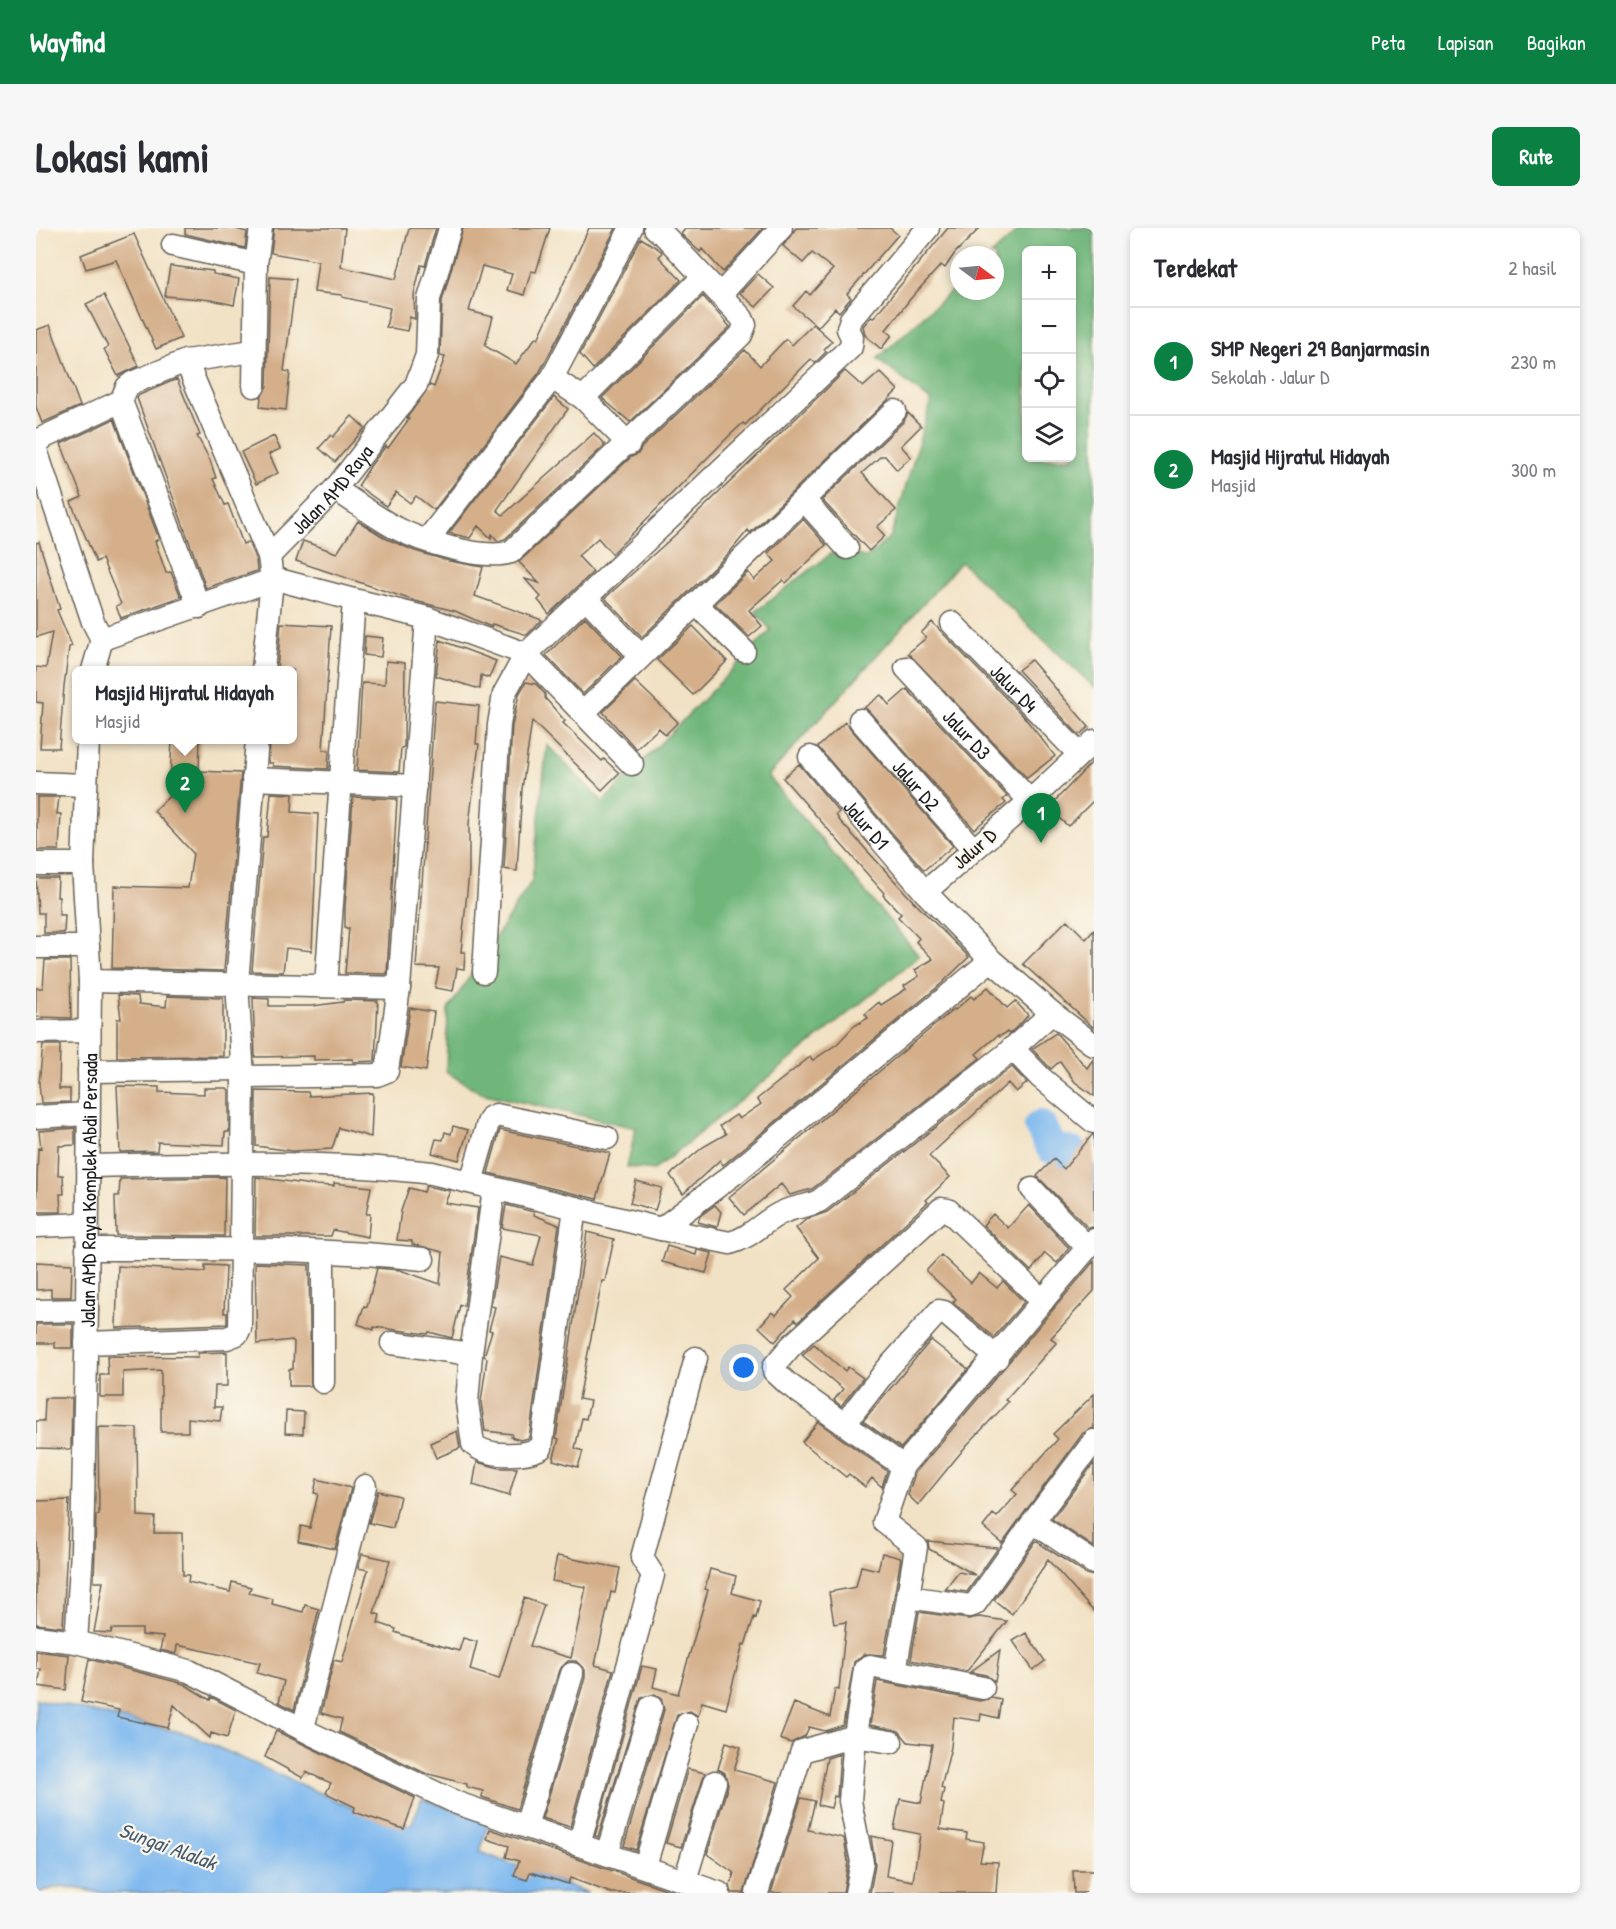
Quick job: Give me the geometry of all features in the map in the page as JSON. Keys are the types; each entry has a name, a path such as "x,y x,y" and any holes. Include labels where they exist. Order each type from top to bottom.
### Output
{"street":[{"path":"254,386 256,264 261,228"},
{"name":"Jalan AMD Raya","path":"269,556 335,489 416,386 427,355 429,299 450,228"},
{"path":"428,539 552,378 631,228"},
{"path":"721,294 781,228"},
{"path":"484,972 499,725 504,694 526,654 851,347 852,338 848,329 851,319 928,228"},
{"path":"335,489 396,528 490,555 511,552 629,444 741,335 745,325 742,318 703,277 665,231"},
{"path":"173,245 256,264"},
{"path":"583,398 602,376 703,277"},
{"path":"36,441 121,401 127,387 132,383 186,361 253,351"},
{"path":"186,361 269,556 272,579 263,666"},
{"path":"552,378 583,398 629,444"},
{"path":"121,401 199,607"},
{"path":"584,712 896,411"},
{"path":"36,450 93,622 102,639 94,666"},
{"path":"804,500 847,548"},
{"path":"102,639 199,607 272,579 427,618 526,654 632,764"},
{"path":"586,598 641,656"},
{"path":"326,986 354,600"},
{"path":"696,604 744,651"},
{"path":"89,1071 377,1075 387,1071 399,988 427,618"},
{"name":"Jalur D4","path":"952,623 1086,747"},
{"name":"Jalur D3","path":"906,668 1030,801"},
{"name":"Jalur D2","path":"860,720 974,849"},
{"name":"Jalan AMD Raya Komplek Abdi Persada","path":"76,1642 82,1551 87,1310 90,981 83,864 88,744"},
{"path":"86,1343 227,1338 237,1334 240,1321 243,1163 242,1073 237,983 257,744"},
{"name":"Jalur D","path":"925,892 1030,801 1086,747"},
{"name":"Jalur D1","path":"810,757 925,892"},
{"path":"254,779 415,786"},
{"path":"36,783 85,785"},
{"path":"36,864 83,864"},
{"path":"925,892 991,960 1052,1013 1094,1045"},
{"path":"36,947 88,947"},
{"path":"661,1229 735,1173 991,960"},
{"path":"90,981 399,988"},
{"path":"87,1166 243,1163 400,1169 432,1173 494,1190 730,1243 741,1240 782,1212 803,1208 819,1201 1012,1048 1052,1013"},
{"path":"36,1032 89,1031"},
{"path":"1012,1048 1041,1078 1094,1122"},
{"path":"36,1117 88,1114"},
{"path":"471,1182 488,1123 496,1114 607,1138"},
{"path":"895,1671 916,1547 885,1522 903,1466 997,1358 1091,1243 1032,1189"},
{"path":"494,1190 471,1354 467,1411 473,1444 488,1452 528,1453 541,1448 575,1208"},
{"path":"903,1466 788,1384 774,1371 774,1366 791,1347 941,1209 948,1210 1043,1301"},
{"path":"36,1226 87,1224"},
{"path":"87,1249 242,1248 423,1259"},
{"path":"322,1382 323,1252"},
{"path":"36,1311 87,1310"},
{"path":"844,1423 887,1369 939,1311 944,1312 997,1358"},
{"path":"392,1342 471,1354"},
{"path":"579,1845 641,1625 653,1575 642,1558 696,1358"},
{"path":"908,1597 970,1606 975,1604 1094,1441"},
{"path":"303,1728 365,1486"},
{"path":"1033,1522 1094,1563"},
{"path":"36,1637 76,1642 189,1671 457,1803 720,1893"},
{"path":"856,1893 862,1862 850,1801 855,1736 865,1669 870,1666 983,1688"},
{"path":"526,1826 572,1674"},
{"path":"607,1854 651,1707"},
{"path":"645,1866 687,1724"},
{"path":"757,1893 802,1751 855,1736 891,1742"},
{"path":"685,1880 715,1782"}],"green space":[{"path":"1021,228 1094,228 1094,687 961,562 768,776 919,956 654,1170 627,1167 636,1128 481,1093 446,1072 448,1010 532,881 547,745 603,802 771,630 755,612 837,549 867,558 891,536 931,401 877,359 950,292 950,300 1004,300 1004,246 1001,246"}],"water":[{"name":"Sungai Alalak","path":"36,1699 188,1734 355,1809 411,1825 422,1799 489,1821 480,1852 588,1893 102,1893 62,1886 36,1893"}],"building":[{"path":"185,228 232,228 247,232 245,248 185,234"},
{"path":"274,228 345,228 341,267 396,279 409,228 436,228 425,266 421,265 414,295 415,319 410,317 407,331 386,327 390,308 342,297 342,295 314,292 318,261 271,253"},
{"path":"463,228 550,228 536,272 531,271 524,295 507,290 512,274 482,266 469,311 493,317 485,346 516,364 536,337 538,339 589,228 616,228 539,373 434,510 416,496 410,503 396,492 386,506 358,486 371,465 386,446 388,448 409,419 407,418 430,385 434,387 445,357 440,356 442,301"},
{"path":"686,228 763,228 723,272 702,249 700,252 681,234"},
{"path":"796,228 890,228 898,235 847,294 851,298 839,312 835,308 818,327 793,306 806,291 810,295 833,269 812,253 803,263 783,246"},
{"path":"948,228 980,228 962,246 950,246 950,260 945,268 941,265 911,298 886,330 892,335 881,349 865,335 863,326 871,317 873,318"},
{"path":"134,234 181,338 156,349 116,260 86,269 81,255"},
{"path":"641,238 662,252 659,257 681,280 593,369 580,354"},
{"path":"170,266 213,271 213,274 239,279 234,305 212,300 165,296"},
{"path":"758,274 774,288 756,307 740,293"},
{"path":"270,277 296,279 284,371 290,372 286,410 260,407 261,397 267,386"},
{"path":"104,295 139,366 118,376 104,349 108,347 86,304"},
{"path":"703,296 730,327 630,422 602,398"},
{"path":"813,324 832,341 824,349 826,352 815,363 811,359 745,425 743,423 730,435 612,554 598,538 578,556 593,572 549,614 538,600 541,597 525,579 539,583 519,562 631,457 638,454 642,447 745,350 760,366 786,339 792,345"},
{"path":"50,325 80,406 42,423 36,407 36,330"},
{"path":"845,371 863,387 880,372 898,390 750,533 748,530 730,552 642,637 605,598 675,535"},
{"path":"177,379 200,435 197,436 210,460 216,478 213,479 225,505 228,504 243,544 248,542 256,560 257,571 206,588 137,398 139,395"},
{"path":"554,397 568,409 497,510 503,515 594,433 605,445 505,539 498,541 492,534 491,538 478,526 470,538 449,533"},
{"path":"908,413 921,426 901,446 911,457 897,470 885,456 881,456 862,473 896,510 877,527 885,536 869,551 822,500 904,421"},
{"path":"352,416 365,428 335,462 319,448 331,435 333,437"},
{"path":"114,419 159,539 155,541 166,573 171,572 181,597 121,618 116,606 121,604 102,559 96,562 71,502 82,497 61,444"},
{"path":"274,436 280,449 269,454 278,473 256,484 241,452"},
{"path":"803,519 826,545 786,583 783,580 749,610 762,626 749,637 715,604 748,572 754,580 775,561 768,553"},
{"path":"358,521 387,539 415,551 449,561 483,567 475,596 542,620 527,635 492,624 491,627 455,611 415,601 296,561 303,541 337,553"},
{"path":"39,542 60,609 57,610 72,646 69,647 64,686 59,748 40,748 43,703 36,702 36,667 46,668 52,632 36,637 36,543"},
{"path":"585,617 622,656 583,694 546,655"},
{"path":"932,622 1025,718 1055,756 1027,778 908,653 926,638 921,633"},
{"path":"281,623 331,626 323,750 329,750 328,769 273,766 273,763 269,763 270,744 297,744 297,666 277,666"},
{"path":"693,626 727,661 693,695 657,660"},
{"path":"365,636 383,638 381,657 364,655"},
{"path":"440,640 496,661 489,678 481,675 480,689 436,676"},
{"path":"1031,660 1089,727 1079,735 1018,670"},
{"path":"386,661 405,663 404,747 401,748 399,772 357,770 362,683 385,684"},
{"path":"635,681 678,722 665,735 659,728 636,749 603,712"},
{"path":"526,682 536,684 565,721 563,723 602,761 604,759 619,773 602,790 532,721 522,789 517,871 504,869 512,726 519,694"},
{"path":"907,689 1007,796 1003,800 1006,803 974,829 865,707 881,695 889,705"},
{"path":"435,701 479,706 476,744 479,744 469,824 469,872 461,952 465,952 464,969 457,968 453,991 435,988 439,968 416,967"},
{"path":"845,722 953,846 924,870 818,747"},
{"path":"172,744 200,744 199,771 241,773 224,971 112,968 114,886 188,888 193,853 154,811 183,783 170,783"},
{"path":"1094,760 1094,800 1068,826 1048,808"},
{"path":"799,764 839,812 836,815 840,821 913,901 969,957 941,984 727,1162 723,1165 720,1160 683,1194 670,1175 703,1147 726,1134 720,1126 736,1115 739,1119 761,1104 757,1099 810,1057 813,1060 837,1044 854,1026 868,1018 865,1014 879,1002 881,1005 906,989 904,986 919,976 915,970 933,959 916,942 919,938 898,917 901,914 883,895 884,893 783,778"},
{"path":"271,793 293,794 292,812 318,814 312,951 286,948 283,972 252,971 263,837 267,837"},
{"path":"37,797 59,797 57,814 61,814 59,850 37,850"},
{"path":"353,797 397,799 387,974 345,973 349,928 345,928 345,907"},
{"path":"36,878 58,878 57,897 59,897 59,915 65,915 64,933 44,933 44,913 38,913"},
{"path":"1067,920 1086,939 1094,930 1094,1028 1023,964"},
{"path":"45,960 70,960 71,1018 36,1017 36,988 43,988"},
{"path":"988,987 1007,1008 1015,1001 1028,1015 1009,1034 1007,1032 999,1037 998,1035 976,1054 980,1058 812,1189 790,1195 781,1184 744,1215 729,1197 954,1009 971,996 974,999"},
{"path":"118,995 138,996 139,1004 166,1007 167,996 223,998 223,1056 117,1057 117,1019 121,1019"},
{"path":"253,998 269,999 269,1006 312,1006 344,1000 378,1001 375,1061 314,1060 314,1056 255,1057"},
{"path":"410,1008 434,1012 426,1071 401,1067"},
{"path":"1056,1033 1087,1068 1094,1058 1094,1096 1075,1082 1060,1061 1051,1069 1032,1049"},
{"path":"43,1045 60,1045 59,1089 70,1089 70,1102 41,1103 39,1083"},
{"path":"1012,1067 1027,1083 1016,1092 1008,1083 929,1156 950,1177 926,1200 928,1202 798,1322 795,1319 775,1342 759,1327 772,1312 776,1315 793,1297 786,1290 819,1258 796,1228 807,1219 827,1212"},
{"path":"117,1086 159,1087 159,1092 204,1094 204,1088 227,1088 229,1090 229,1132 225,1132 224,1145 158,1142 157,1151 120,1152"},
{"path":"256,1091 308,1092 309,1096 373,1093 371,1137 339,1128 332,1149 293,1151 256,1146"},
{"path":"453,1126 468,1130 459,1160 432,1153 436,1139 443,1140 445,1132 451,1134"},
{"path":"75,1128 75,1145 59,1146 58,1175 63,1175 64,1194 60,1194 61,1212 36,1212 38,1148 41,1149 39,1131"},
{"path":"500,1130 610,1153 597,1199 488,1173"},
{"path":"1094,1135 1094,1227 1088,1228 1037,1176 1054,1159 1064,1169"},
{"path":"225,1177 224,1236 116,1235 115,1196 119,1196 120,1179"},
{"path":"256,1177 312,1185 334,1186 334,1183 371,1187 366,1214 370,1214 368,1237 333,1230 331,1236 255,1236"},
{"path":"636,1181 662,1188 655,1210 630,1203"},
{"path":"426,1186 450,1191 445,1203 478,1208 464,1306 460,1305 452,1338 429,1332 428,1334 374,1327 374,1330 358,1324 364,1306 367,1307 377,1268 400,1270 440,1284 443,1252 412,1244 412,1241 397,1240 401,1211 409,1188 424,1192"},
{"path":"506,1205 534,1212 534,1215 559,1225 529,1438 520,1440 511,1437 512,1434 485,1431 481,1402 487,1358 484,1356 492,1331 489,1330 495,1307 491,1306 499,1257 533,1265 541,1235 502,1228"},
{"path":"715,1205 721,1212 717,1227 698,1222 700,1216"},
{"path":"1029,1205 1069,1248 1057,1263 1045,1253 1031,1271 983,1225 993,1214 1008,1228"},
{"path":"587,1232 614,1239 605,1281 602,1281 579,1399 590,1401 586,1419 582,1418 575,1448 583,1451 578,1467 553,1460 559,1439 556,1438"},
{"path":"667,1246 696,1255 697,1250 712,1253 706,1273 662,1262"},
{"path":"941,1255 971,1283 979,1273 997,1288 1003,1281 1024,1302 994,1337 953,1302 956,1299 926,1271"},
{"path":"1094,1261 1094,1291 1051,1338 1056,1343 1005,1400 1008,1402 967,1445 918,1505 908,1495 915,1473"},
{"path":"36,1262 72,1264 71,1297 51,1297 51,1289 36,1290"},
{"path":"255,1263 309,1265 311,1386 289,1386 289,1369 293,1369 294,1342 292,1340 257,1344"},
{"path":"205,1265 226,1266 224,1313 227,1313 227,1324 116,1328 118,1266 205,1272"},
{"path":"36,1324 73,1324 73,1348 55,1348 55,1343 36,1343"},
{"path":"931,1340 968,1369 901,1448 863,1421"},
{"path":"814,1344 845,1371 848,1367 863,1378 841,1406 834,1400 843,1389 802,1355"},
{"path":"227,1352 227,1386 215,1386 214,1407 222,1407 220,1421 188,1418 188,1432 161,1432 161,1370 123,1372 123,1397 100,1397 100,1375 108,1375 107,1356 198,1357 198,1353"},
{"path":"1094,1394 1094,1428 1083,1433 1002,1543 983,1527 993,1514 997,1517 1017,1494 1012,1490 1058,1439 1053,1434"},
{"path":"45,1398 72,1398 71,1449 36,1448 36,1421 44,1421"},
{"path":"286,1411 304,1412 303,1434 285,1433"},
{"path":"818,1422 887,1471 882,1487 872,1478 865,1487 849,1474 846,1477 802,1442"},
{"path":"98,1427 137,1428 138,1516 155,1517 154,1533 182,1533 183,1575 189,1575 188,1582 230,1592 232,1582 251,1587 249,1593 273,1599 272,1604 303,1612 305,1605 319,1609 294,1710 279,1702 284,1681 257,1673 260,1663 177,1645 176,1654 160,1650 163,1637 142,1635 142,1629 112,1629 111,1633 94,1632 103,1582 94,1582 96,1515 99,1515"},
{"path":"457,1431 460,1448 436,1458 430,1443"},
{"path":"477,1462 499,1468 517,1468 509,1496 473,1485"},
{"path":"1094,1463 1094,1547 1052,1519"},
{"path":"317,1479 351,1488 335,1549 298,1541 301,1526 310,1528 318,1494 314,1493"},
{"path":"378,1491 400,1496 393,1528 369,1523"},
{"path":"69,1500 63,1627 36,1624 36,1501"},
{"path":"928,1541 998,1548 967,1592 945,1589 958,1572 975,1575 929,1549"},
{"path":"1036,1541 1086,1574 1094,1576 1094,1612 1048,1560 1012,1614 994,1600"},
{"path":"882,1553 901,1558 884,1655 864,1654 854,1662 843,1725 825,1731 809,1727 805,1736 791,1743 780,1739 794,1703 830,1717 835,1689 839,1690 846,1622 834,1624 829,1592 856,1587 861,1566 878,1570"},
{"path":"362,1554 390,1560 374,1613 380,1615 378,1623 396,1629 395,1632 406,1636 459,1651 463,1638 477,1642 470,1670 499,1679 524,1598 544,1605 530,1646 571,1658 586,1587 552,1581 557,1556 620,1568 615,1593 611,1592 595,1665 613,1670 570,1827 542,1818 585,1678 585,1670 576,1661 568,1661 559,1670 517,1809 482,1797 483,1791 467,1787 467,1784 425,1773 339,1732 342,1719 321,1713 334,1660 342,1662 368,1570 358,1568"},
{"path":"710,1569 736,1576 732,1593 760,1601 756,1618 754,1617 745,1645 743,1644 726,1709 702,1702 698,1716 690,1711 677,1715 636,1850 624,1846 664,1710 661,1698 655,1694 641,1698 598,1837 595,1836 642,1666 657,1669 653,1687 678,1694 708,1590 705,1589"},
{"path":"919,1612 968,1619 979,1617 1007,1621 967,1671 911,1660"},
{"path":"1026,1633 1045,1661 1033,1670 1013,1641"},
{"path":"1000,1650 995,1682 986,1675 970,1672"},
{"path":"36,1651 69,1655 66,1690 38,1686 41,1669 36,1669"},
{"path":"89,1659 184,1684 210,1700 211,1697 236,1710 227,1738 211,1733 210,1738 174,1705 168,1728 117,1717 119,1710 81,1702"},
{"path":"877,1681 980,1701 992,1698 1001,1700 998,1718 981,1714 980,1721 954,1717 951,1747 941,1788 944,1789 941,1803 944,1804 940,1829 967,1833 966,1839 984,1842 980,1861 998,1862 996,1893 870,1893 875,1864 871,1836 891,1840 886,1876 913,1881 920,1834 894,1829 900,1799 921,1803 932,1745 908,1742 899,1731 870,1725"},
{"path":"276,1731 415,1798 404,1829 354,1812 355,1807 326,1793 331,1783 306,1772 303,1778 265,1757"},
{"path":"726,1742 741,1747 734,1770 778,1782 744,1893 732,1893 730,1886 734,1873 707,1854 728,1785 725,1773 718,1769"},
{"path":"840,1754 837,1797 834,1796 831,1808 818,1805 827,1758"},
{"path":"688,1769 705,1773 681,1847 666,1843"},
{"path":"801,1798 815,1801 808,1830 844,1838 848,1862 843,1893 771,1893"},
{"path":"490,1829 677,1893 611,1893 570,1878 568,1884 530,1872 527,1880 514,1876 519,1861 506,1857 509,1846 487,1839"},
{"path":"1073,1870 1094,1870 1094,1893 1074,1893"}],"waterway":[{"path":"1040,1126 1052,1148 1072,1153 1077,1162 1078,1171 1094,1185"}],"place":[{"name":"Masjid Hijratul Hidayah","path":"185,813"},
{"name":"SMP Negeri 29 Banjarmasin","path":"1041,843"}]}
